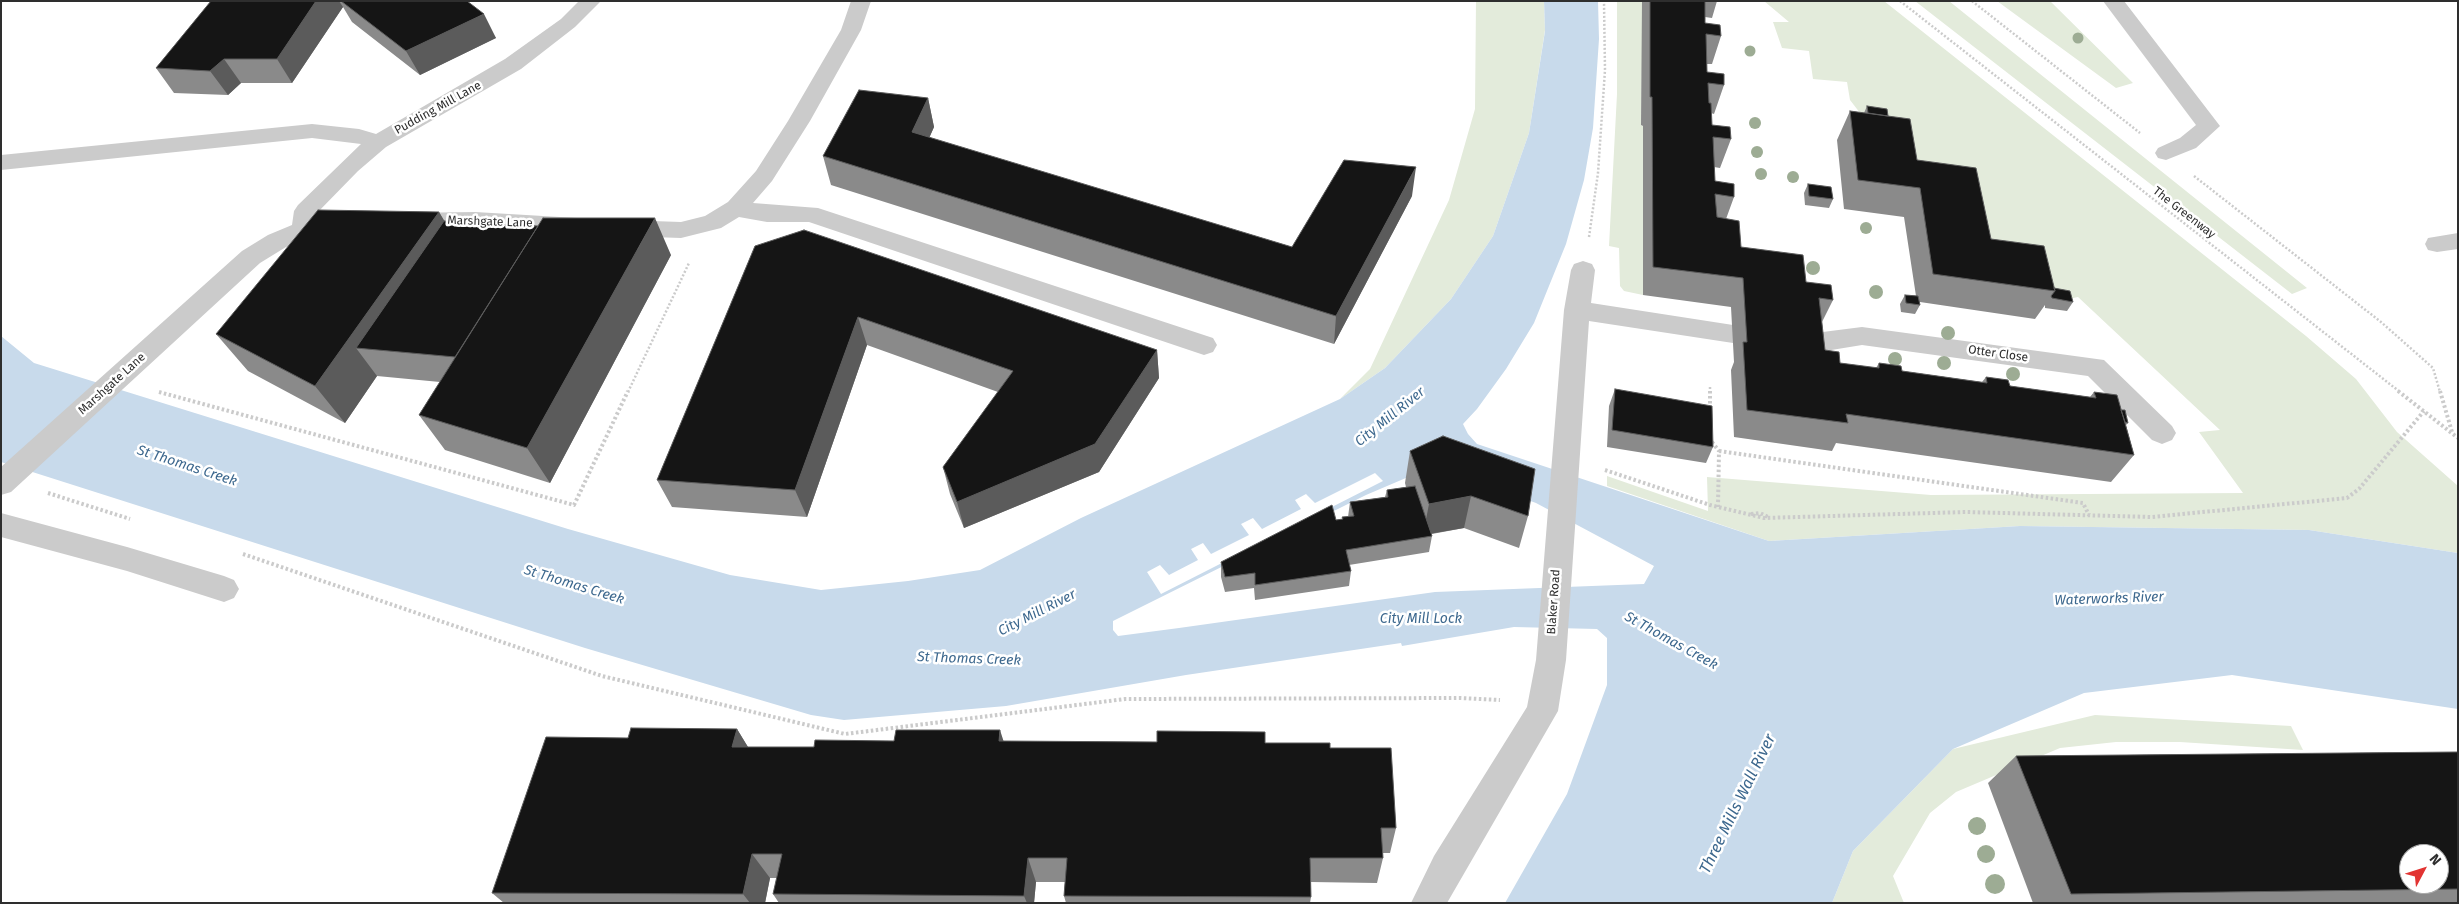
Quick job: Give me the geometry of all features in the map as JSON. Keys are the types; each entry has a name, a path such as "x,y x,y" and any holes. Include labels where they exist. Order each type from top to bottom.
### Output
{"street":[{"name":"Marshgate Lane","path":"4,482 252,257 277,241 303,230 324,225 369,222 475,220 671,231 712,222 736,208 764,176 799,121 850,30 861,1"},
{"path":"2113,1 2208,126 2188,143 2166,154"},
{"path":"562,2 589,4"},
{"name":"Pudding Mill Lane","path":"303,230 306,212 350,166 378,142 513,64 568,23 589,4"},
{"path":"1,163 312,131 359,136 378,142"},
{"path":"736,208 767,214 810,214 1204,345"},
{"name":"Blaker Road","path":"1428,903 1446,868 1542,711 1551,660 1576,310 1583,270"},
{"path":"1576,310 1732,334"},
{"name":"Otter Close","path":"1807,344 1862,336 2095,367 2162,433"},
{"path":"1,525 127,559 224,589"}],"path":[{"path":"1583,270 1598,173 1605,70 1604,1"},
{"name":"The Greenway","path":"1900,1 2458,438"},
{"path":"1972,1 2380,322 2433,368 2452,433"},
{"path":"137,361 153,390 574,505 690,264 671,231"},
{"path":"1710,387 1710,414"},
{"path":"1566,460 1750,515 1760,513 1768,516 1966,512 2152,516 2348,498 2359,489 2424,411"},
{"path":"1710,440 1718,451 1718,507"},
{"path":"1718,451 2083,504 2089,515"},
{"path":"40,490 134,520"},
{"path":"237,552 602,676 845,734 1125,699 1460,698 1502,700"}],"green space":[{"path":"1476,1 1544,1 1545,30 1529,133 1493,236 1451,299 1385,368 1340,399 1370,369 1449,200 1475,109"},
{"path":"1617,1 1643,1 1641,125 1643,126 1643,295 1624,291 1620,286 1619,248 1609,246 1617,94"},
{"path":"1764,1 1884,1 2306,336 2356,379 2397,432 2458,486 2458,553 2309,530 2020,526 1769,541 1607,486 1607,476 1708,511 1707,477 1931,495 2243,493 2199,432 2220,430 2078,297 2064,300 1972,258 1850,100 1847,82 1813,79 1809,51 1782,48 1773,22 1789,22"},
{"path":"1915,1 1949,1 2307,288 2292,294"},
{"path":"1997,1 2050,1 2133,83 2116,88"},
{"path":"2095,715 2291,726 2303,750 2180,742 2116,742 2060,748 1956,792 1930,813 1893,876 1904,903 1832,903 1853,851 1953,749"}],"water":[{"path":"1544,1 1598,1 1599,39 1593,128 1584,180 1566,244 1534,323 1506,369 1477,409 1463,424 1468,434 1477,444 1769,541 2020,526 2309,530 2458,553 2458,709 2232,675 2084,693 1953,749 1853,851 1832,903 1505,903 1567,794 1607,685 1607,638 1597,629 1514,627 1402,646 1401,643 1186,675 1006,706 844,720 811,715 585,648 1,462 1,336 34,363 568,529 730,575 821,590 908,581 980,570 1081,518 1340,399 1385,368 1451,299 1493,236 1529,133 1545,31","holes":["1434,466 1536,503 1654,566 1644,584 1435,592 1118,636 1113,630 1113,621 1366,495"]}],"pier":[{"path":"1375,473 1383,481 1161,594 1147,572 1160,565 1169,575 1198,560 1191,549 1203,543 1211,554 1249,535 1241,524 1253,518 1262,529 1301,509 1295,500 1306,494 1315,503"}],"building":[{"path":"211,1 316,1 277,59 224,59 210,71 156,68"},
{"path":"341,1 467,1 484,14 406,51"},
{"path":"1650,1 1705,1 1705,23 1720,25 1721,36 1706,34 1707,72 1724,74 1724,85 1708,83 1709,103 1711,103 1712,125 1730,127 1731,139 1713,137 1715,181 1734,184 1734,197 1715,194 1717,217 1739,221 1741,247 1803,255 1806,282 1831,285 1833,300 1819,298 1825,350 1839,352 1840,363 1879,368 1879,363 1901,366 1902,371 1987,383 1986,377 2008,380 2010,386 2096,398 2094,392 2117,395 2134,455 1846,414 1848,423 1747,410 1743,342 1747,342 1743,278 1653,267"},
{"path":"859,90 928,98 912,132 1292,247 1344,160 1416,167 1336,316 823,156"},
{"path":"1867,106 1887,109 1888,116 1868,113"},
{"path":"1850,111 1910,119 1917,160 1976,168 1991,239 2044,246 2055,291 1933,274 1920,188 1858,180"},
{"path":"1808,184 1831,187 1833,199 1809,196"},
{"path":"318,210 439,212 315,386 216,334"},
{"path":"543,218 655,218 527,448 419,415"},
{"path":"444,221 538,226 455,357 356,348"},
{"path":"804,230 1157,350 1095,444 957,502 943,467 1013,371 858,317 795,490 657,480 755,246"},
{"path":"2054,288 2070,291 2073,302 2052,298 2051,296 2055,291"},
{"path":"1905,295 1918,296 1920,305 1906,303"},
{"path":"1615,389 1712,406 1713,447 1612,430"},
{"path":"2121,410 2125,410 2128,423 2125,422"},
{"path":"1443,436 1535,469 1528,516 1471,496 1429,504 1410,451"},
{"path":"1415,486 1432,536 1346,550 1351,571 1255,585 1255,573 1225,577 1221,562 1332,505 1336,520 1343,519 1342,517 1354,516 1350,502 1388,497 1387,490"},
{"path":"631,728 737,729 732,747 814,747 815,740 894,741 896,730 1000,730 999,741 1157,742 1157,731 1265,732 1265,743 1330,743 1330,748 1391,748 1396,828 1381,828 1383,858 1310,858 1311,897 1064,896 1067,858 1028,858 1024,896 773,894 782,854 752,854 743,894 492,893 546,737 628,738"},
{"path":"2458,752 2458,889 2449,889 2449,844 2399,844 2399,890 2071,894 2016,756"}],"water label":[{"name":"City Mill River","path":"1390,417"},
{"name":"St Thomas Creek","path":"187,466"},
{"name":"St Thomas Creek","path":"574,585"},
{"name":"Waterworks River","path":"2109,599"},
{"name":"City Mill River","path":"1037,613"},
{"name":"City Mill Lock","path":"1421,619"},
{"name":"St Thomas Creek","path":"1671,641"},
{"name":"St Thomas Creek","path":"969,659"},
{"name":"Three Mills Wall River","path":"1738,804"}]}
